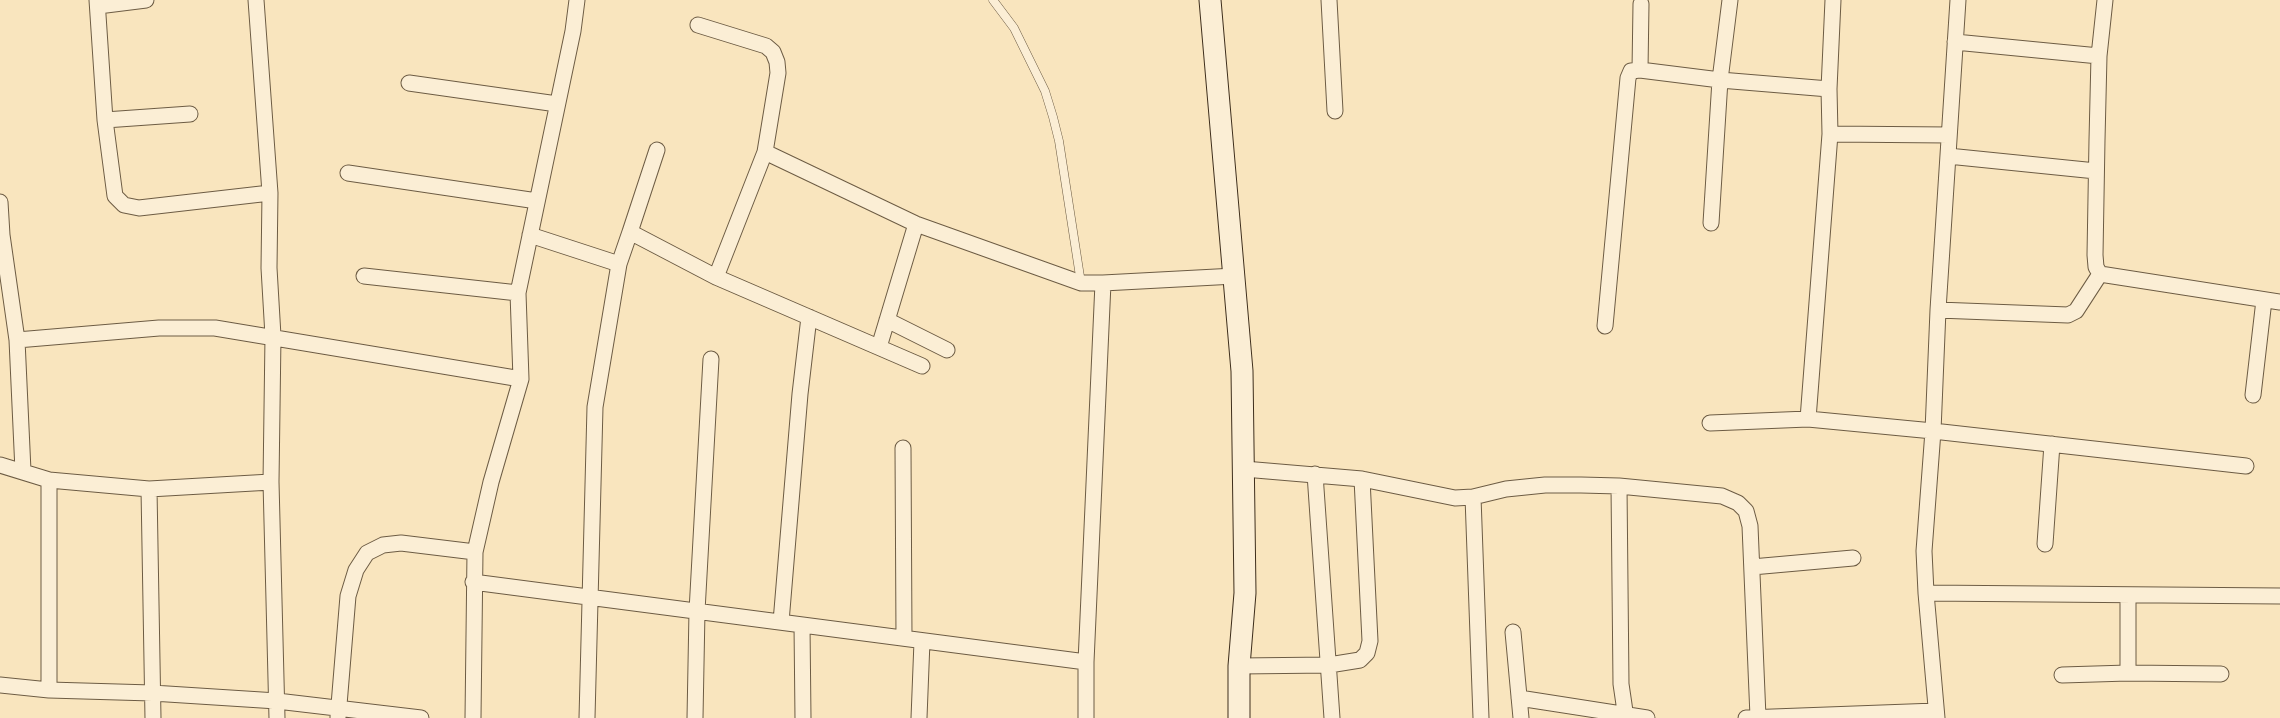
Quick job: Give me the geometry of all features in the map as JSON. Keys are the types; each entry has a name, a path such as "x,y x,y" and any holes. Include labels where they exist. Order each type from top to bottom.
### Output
{"street":[{"path":"146,0 97,3 105,120 115,196 124,205 139,208 270,193"},
{"path":"256,0 270,193 269,268 273,336 271,482 277,718"},
{"path":"472,718 475,552 491,482 521,379 518,293 577,0"},
{"path":"1210,0 1242,371 1245,593 1239,666 1239,718"},
{"path":"1329,0 1335,111"},
{"path":"1711,223 1720,80 1730,0"},
{"path":"1808,419 1830,134 1829,89 1833,0"},
{"path":"1244,469 1362,479 1455,498 1473,497 1506,489 1545,485 1619,486 1722,496 1738,503 1746,511 1750,526 1752,567 1752,718 1936,714 1924,551 1933,431 1938,310 1958,0"},
{"path":"2100,274 2096,267 2095,255 2098,56 2105,0"},
{"path":"1636,3 1640,70"},
{"path":"698,25 766,46 773,52 777,62 778,73 765,152 716,277"},
{"path":"1955,42 2098,56"},
{"path":"1605,326 1628,78 1631,71 1640,70 1720,80 1829,89"},
{"path":"409,83 557,104"},
{"path":"105,120 190,114"},
{"path":"1830,134 1949,135"},
{"path":"587,718 595,407 620,264 658,150"},
{"path":"765,152 916,224 1081,283 1235,276"},
{"path":"1948,156 2096,171"},
{"path":"348,173 537,201"},
{"path":"0,202 2,235 17,340 23,471"},
{"path":"879,347 916,224"},
{"path":"630,232 716,277 922,366"},
{"path":"530,235 620,264"},
{"path":"1938,310 2068,315 2076,311 2100,274"},
{"path":"2100,274 2280,302"},
{"path":"364,276 518,293"},
{"path":"1086,718 1086,662 1103,283"},
{"path":"2253,395 2264,300"},
{"path":"781,622 800,394 810,317"},
{"path":"887,320 947,350"},
{"path":"17,340 159,328 215,328 273,336 521,379"},
{"path":"695,718 697,611 712,359"},
{"path":"1710,423 1808,419 2246,466"},
{"path":"2045,544 2052,444"},
{"path":"904,448 904,638"},
{"path":"0,465 49,480 149,489 271,482"},
{"path":"1315,474 1332,718"},
{"path":"1239,666 1329,665 1360,660 1367,653 1370,640 1362,479"},
{"path":"49,480 49,690"},
{"path":"1619,486 1621,684 1626,716"},
{"path":"149,489 153,718"},
{"path":"1473,497 1481,718"},
{"path":"338,713 348,596 356,570 367,553 383,545 401,543 475,552"},
{"path":"1752,567 1853,558"},
{"path":"474,582 1086,662"},
{"path":"1926,593 2280,596"},
{"path":"2128,595 2128,673"},
{"path":"802,625 803,718"},
{"path":"1513,632 1521,718"},
{"path":"919,718 922,641"},
{"path":"2062,675 2128,673 2221,674"},
{"path":"0,684 49,690 152,693 277,701 338,713 422,718"},
{"path":"1519,698 1647,718"}],"lane":[{"path":"993,0 1014,28 1044,91 1053,117 1059,141 1081,283"}]}
